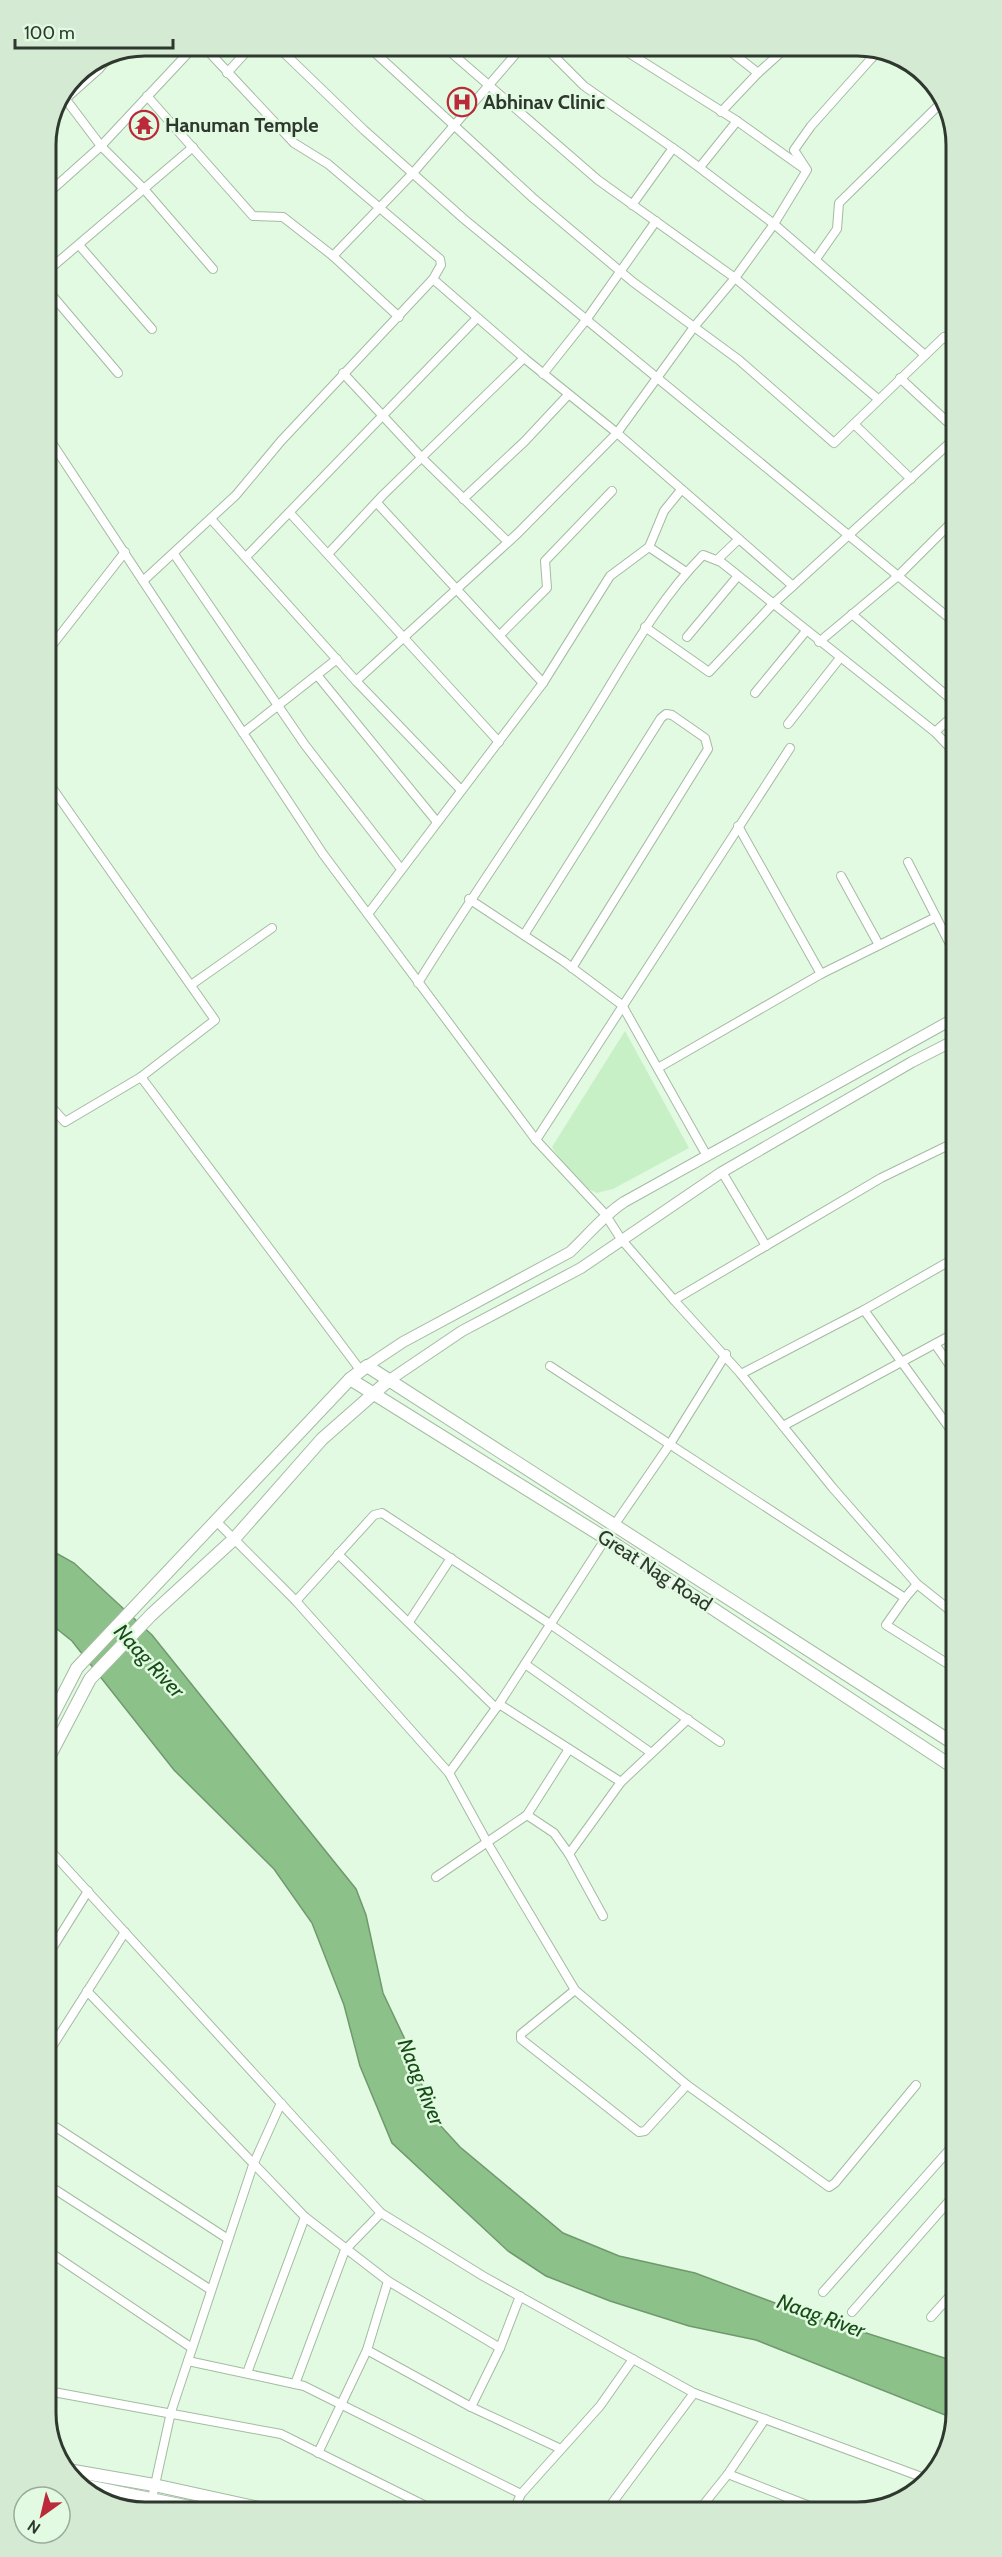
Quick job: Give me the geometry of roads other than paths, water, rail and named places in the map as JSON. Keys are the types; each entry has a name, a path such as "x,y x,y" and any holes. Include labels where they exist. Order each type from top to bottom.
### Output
{"main road":[{"path":"56,1709 77,1668 350,1379 364,1368"},
{"name":"Great Nag Road","path":"364,1368 615,1524 946,1739"},
{"name":"Great Nag Road","path":"350,1379 606,1538 946,1762"},
{"path":"56,1744 90,1679 151,1615 234,1539 322,1439 388,1381"},
{"path":"606,1538 615,1524"},
{"path":"79,2472 227,2501"},
{"path":"99,2488 165,2501"}],"street":[{"path":"56,186 100,146 185,56"},
{"path":"143,581 236,495 281,441 433,279 441,265 440,259 328,164 294,143 212,56"},
{"path":"227,73 243,56"},
{"path":"287,56 413,173 586,320 946,615"},
{"path":"378,56 532,198 621,272 739,360 834,443 900,378 944,337 946,339"},
{"path":"455,56 537,129 632,205 735,278 878,399"},
{"path":"333,256 413,173 513,56"},
{"path":"554,56 584,86 700,167 774,224 925,355"},
{"path":"634,56 737,121 807,170"},
{"path":"737,56 758,73"},
{"path":"721,112 777,56"},
{"path":"807,170 794,150 872,58"},
{"path":"77,88 99,69"},
{"path":"147,96 253,216 283,217 333,256 399,317"},
{"path":"67,102 100,146 144,189 213,269"},
{"path":"816,260 837,229 839,203 938,106"},
{"path":"700,167 737,121"},
{"path":"56,264 193,147"},
{"path":"632,205 673,148"},
{"path":"356,681 508,542 617,433 694,327 735,278 774,224 807,170"},
{"path":"543,374 586,320 656,221"},
{"path":"79,245 152,330"},
{"path":"433,279 568,395 617,433 793,586"},
{"path":"56,300 118,373"},
{"path":"246,557 477,318"},
{"path":"328,554 524,358"},
{"path":"343,374 383,413 422,458 508,542"},
{"path":"900,378 946,421"},
{"path":"463,498 525,441 568,395"},
{"path":"854,424 911,478"},
{"path":"645,627 709,672 772,605 946,446"},
{"path":"56,449 323,854 536,1140 605,1214 621,1239 674,1300 726,1354 832,1487 917,1584 946,1608"},
{"path":"368,914 543,683 610,576 649,547 664,511 681,490"},
{"path":"501,634 547,588 545,561 612,491"},
{"path":"378,503 501,634 543,683"},
{"path":"290,513 499,742"},
{"path":"211,519 356,681 461,790"},
{"path":"819,642 898,576 946,528"},
{"path":"717,560 739,539"},
{"path":"649,547 686,572"},
{"path":"56,640 125,552"},
{"path":"174,554 278,706 401,869"},
{"path":"418,983 469,899 592,716 645,627 686,572 703,555 717,560 935,732 946,744"},
{"path":"687,638 737,577"},
{"path":"852,614 946,695"},
{"path":"755,693 806,631"},
{"path":"788,724 840,658"},
{"path":"243,733 337,659"},
{"path":"317,675 436,822"},
{"path":"524,935 662,718 666,714 672,715 705,738 708,749 572,968"},
{"path":"935,732 946,722"},
{"path":"536,1140 790,748"},
{"path":"56,793 215,1020 141,1077 65,1122 56,1112"},
{"path":"738,826 821,974"},
{"path":"908,862 946,936"},
{"path":"841,876 879,945"},
{"path":"469,899 572,968 622,1005 707,1156"},
{"path":"658,1068 821,974 936,917"},
{"path":"190,985 272,928"},
{"path":"141,1077 364,1368 403,1342 570,1252 592,1231 605,1214 946,1023"},
{"path":"388,1381 462,1331 581,1268 722,1172 946,1045"},
{"path":"674,1300 881,1178 946,1146"},
{"path":"722,1172 766,1246"},
{"path":"741,1374 864,1310 946,1263"},
{"path":"864,1310 946,1424"},
{"path":"783,1426 946,1338"},
{"path":"934,1344 946,1360"},
{"path":"615,1524 670,1444 726,1354"},
{"path":"550,1366 905,1598"},
{"path":"296,1601 374,1515 382,1513 550,1624 720,1742"},
{"path":"217,1522 296,1601 449,1773 488,1844 575,1990 687,2085 829,2187 835,2183 915,2085"},
{"path":"449,1773 497,1706 606,1538"},
{"path":"338,1554 497,1706 621,1782"},
{"path":"409,1622 451,1558"},
{"path":"917,1584 886,1625 946,1663"},
{"path":"525,1664 650,1752"},
{"path":"569,1854 621,1782 650,1752 688,1719"},
{"path":"436,1877 488,1844 527,1815 569,1749"},
{"path":"527,1815 554,1833 569,1854 603,1916"},
{"path":"56,1857 381,2213 520,2296 694,2393 919,2476"},
{"path":"56,1942 88,1891"},
{"path":"56,2040 125,1932"},
{"path":"575,1990 521,2034 521,2039 639,2132 645,2131 687,2085"},
{"path":"87,1991 305,2217 388,2281 500,2348"},
{"path":"151,2501 171,2412 253,2165 281,2103"},
{"path":"56,2127 228,2239"},
{"path":"823,2292 946,2153"},
{"path":"56,2191 211,2290"},
{"path":"852,2312 946,2205"},
{"path":"296,2384 345,2250 381,2213"},
{"path":"247,2373 305,2217"},
{"path":"56,2256 192,2348"},
{"path":"318,2453 367,2350 388,2281"},
{"path":"471,2407 500,2348 520,2296"},
{"path":"931,2317 946,2301"},
{"path":"367,2350 471,2407 561,2449"},
{"path":"518,2502 521,2494 600,2406 633,2359"},
{"path":"188,2361 296,2384 521,2494"},
{"path":"56,2392 281,2434 416,2501"},
{"path":"613,2502 694,2393"},
{"path":"706,2502 728,2474 765,2419"},
{"path":"728,2474 799,2502"}],"water":[{"name":"Naag River","path":"56,1553 74,1563 152,1635 356,1889 366,1915 383,1993 418,2067 428,2112 460,2147 563,2233 619,2256 695,2273 791,2309 946,2358 946,2415 756,2340 689,2326 610,2301 546,2276 508,2251 392,2143 360,2066 344,2005 312,1923 274,1869 174,1770 72,1641 56,1628"}],"place":[{"name":"Abhinav Clinic","path":"462,102"},
{"name":"Hanuman Temple","path":"144,125"}]}
